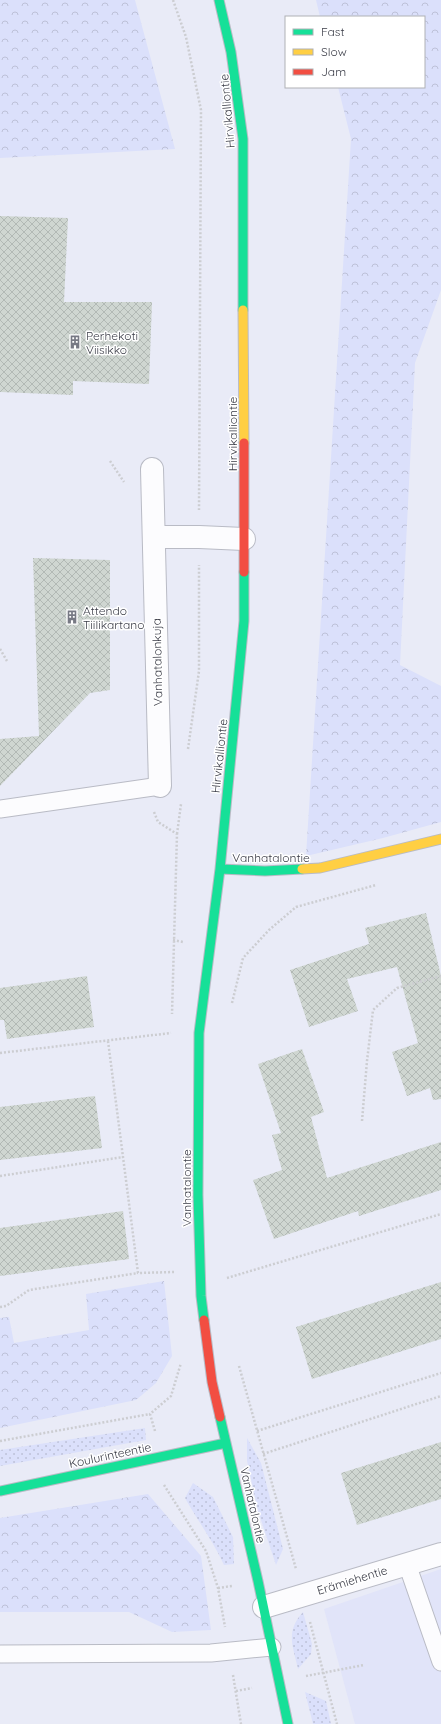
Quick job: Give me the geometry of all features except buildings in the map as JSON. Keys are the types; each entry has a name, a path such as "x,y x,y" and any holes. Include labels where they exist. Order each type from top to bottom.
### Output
{"street":[{"name":"Hirvikalliontie","path":"219,0 228,30 237,81 243,138 244,539 244,621 220,869"},
{"name":"Vanhatalonkuja","path":"152,469 160,786"},
{"path":"154,537 244,539"},
{"name":"Vanhatalontie","path":"288,1724 264,1607 212,1382 201,1296 198,1195 200,1033 220,869 265,871 320,868 441,839"},
{"name":"Koulurinteentie","path":"0,1491 226,1442"},
{"name":"Erämiehentie","path":"264,1607 441,1554"}],"lane":[{"path":"0,809 160,786"},
{"path":"407,1564 441,1662"},
{"path":"0,1654 211,1654 272,1647"}],"path":[{"path":"173,0 186,37 201,110 199,671 187,756"},
{"path":"0,649 7,661"},
{"path":"177,834 181,803"},
{"path":"231,1010 243,958 269,930 296,907 380,884"},
{"path":"362,1121 373,1010 398,988 441,976"},
{"path":"0,1053 172,1033"},
{"path":"108,1041 138,1272"},
{"path":"0,1176 124,1157"},
{"path":"224,1271 224,1279 441,1214"},
{"path":"0,1307 6,1306 29,1290 138,1272 175,1272"},
{"path":"239,1364 263,1454 304,1595 337,1724"},
{"path":"257,1431 441,1373"},
{"path":"263,1454 441,1396"},
{"path":"0,1441 150,1414"},
{"path":"323,1672 364,1665"}],"shaded area":[{"path":"441,1569 441,1724 355,1724 324,1609"}],"green space":[{"path":"0,0 135,0 175,149 0,158"},
{"path":"316,0 441,0 441,290 415,363 400,665 441,686 441,822 383,838 306,856 351,139 338,88 425,88 425,16 320,16"},
{"path":"164,1281 172,1356 156,1383 136,1400 0,1428 0,1318 9,1317 14,1343 89,1330 86,1294"},
{"path":"145,1428 146,1440 0,1466 0,1450"},
{"path":"247,1438 261,1463 283,1549 276,1565 258,1511 247,1461"},
{"path":"193,1483 213,1497 233,1537 234,1564 224,1565 185,1498"},
{"path":"148,1494 201,1556 211,1630 172,1632 129,1612 0,1612 0,1518"},
{"path":"303,1612 312,1644 311,1654 298,1669 292,1633 297,1619"},
{"path":"305,1692 326,1701 331,1724 313,1724"}],"traffic: fast":[{"path":"219,0 231,52 243,139 243,310"},
{"path":"220,869 244,621 244,572"},
{"path":"204,1320 201,1296 198,1195 199,1033 220,869 265,871 302,869"},
{"path":"220,1417 258,1581 288,1724"},
{"path":"0,1491 226,1443"}],"traffic: slow":[{"path":"243,310 244,443"},
{"path":"302,869 320,868 441,839"}],"traffic: jam":[{"path":"244,443 244,572"},
{"path":"204,1320 212,1382 220,1417"}],"place":[{"name":"Perhekoti Viisikko","path":"75,342"},
{"name":"Attendo Tiilikartano","path":"72,617"}]}
